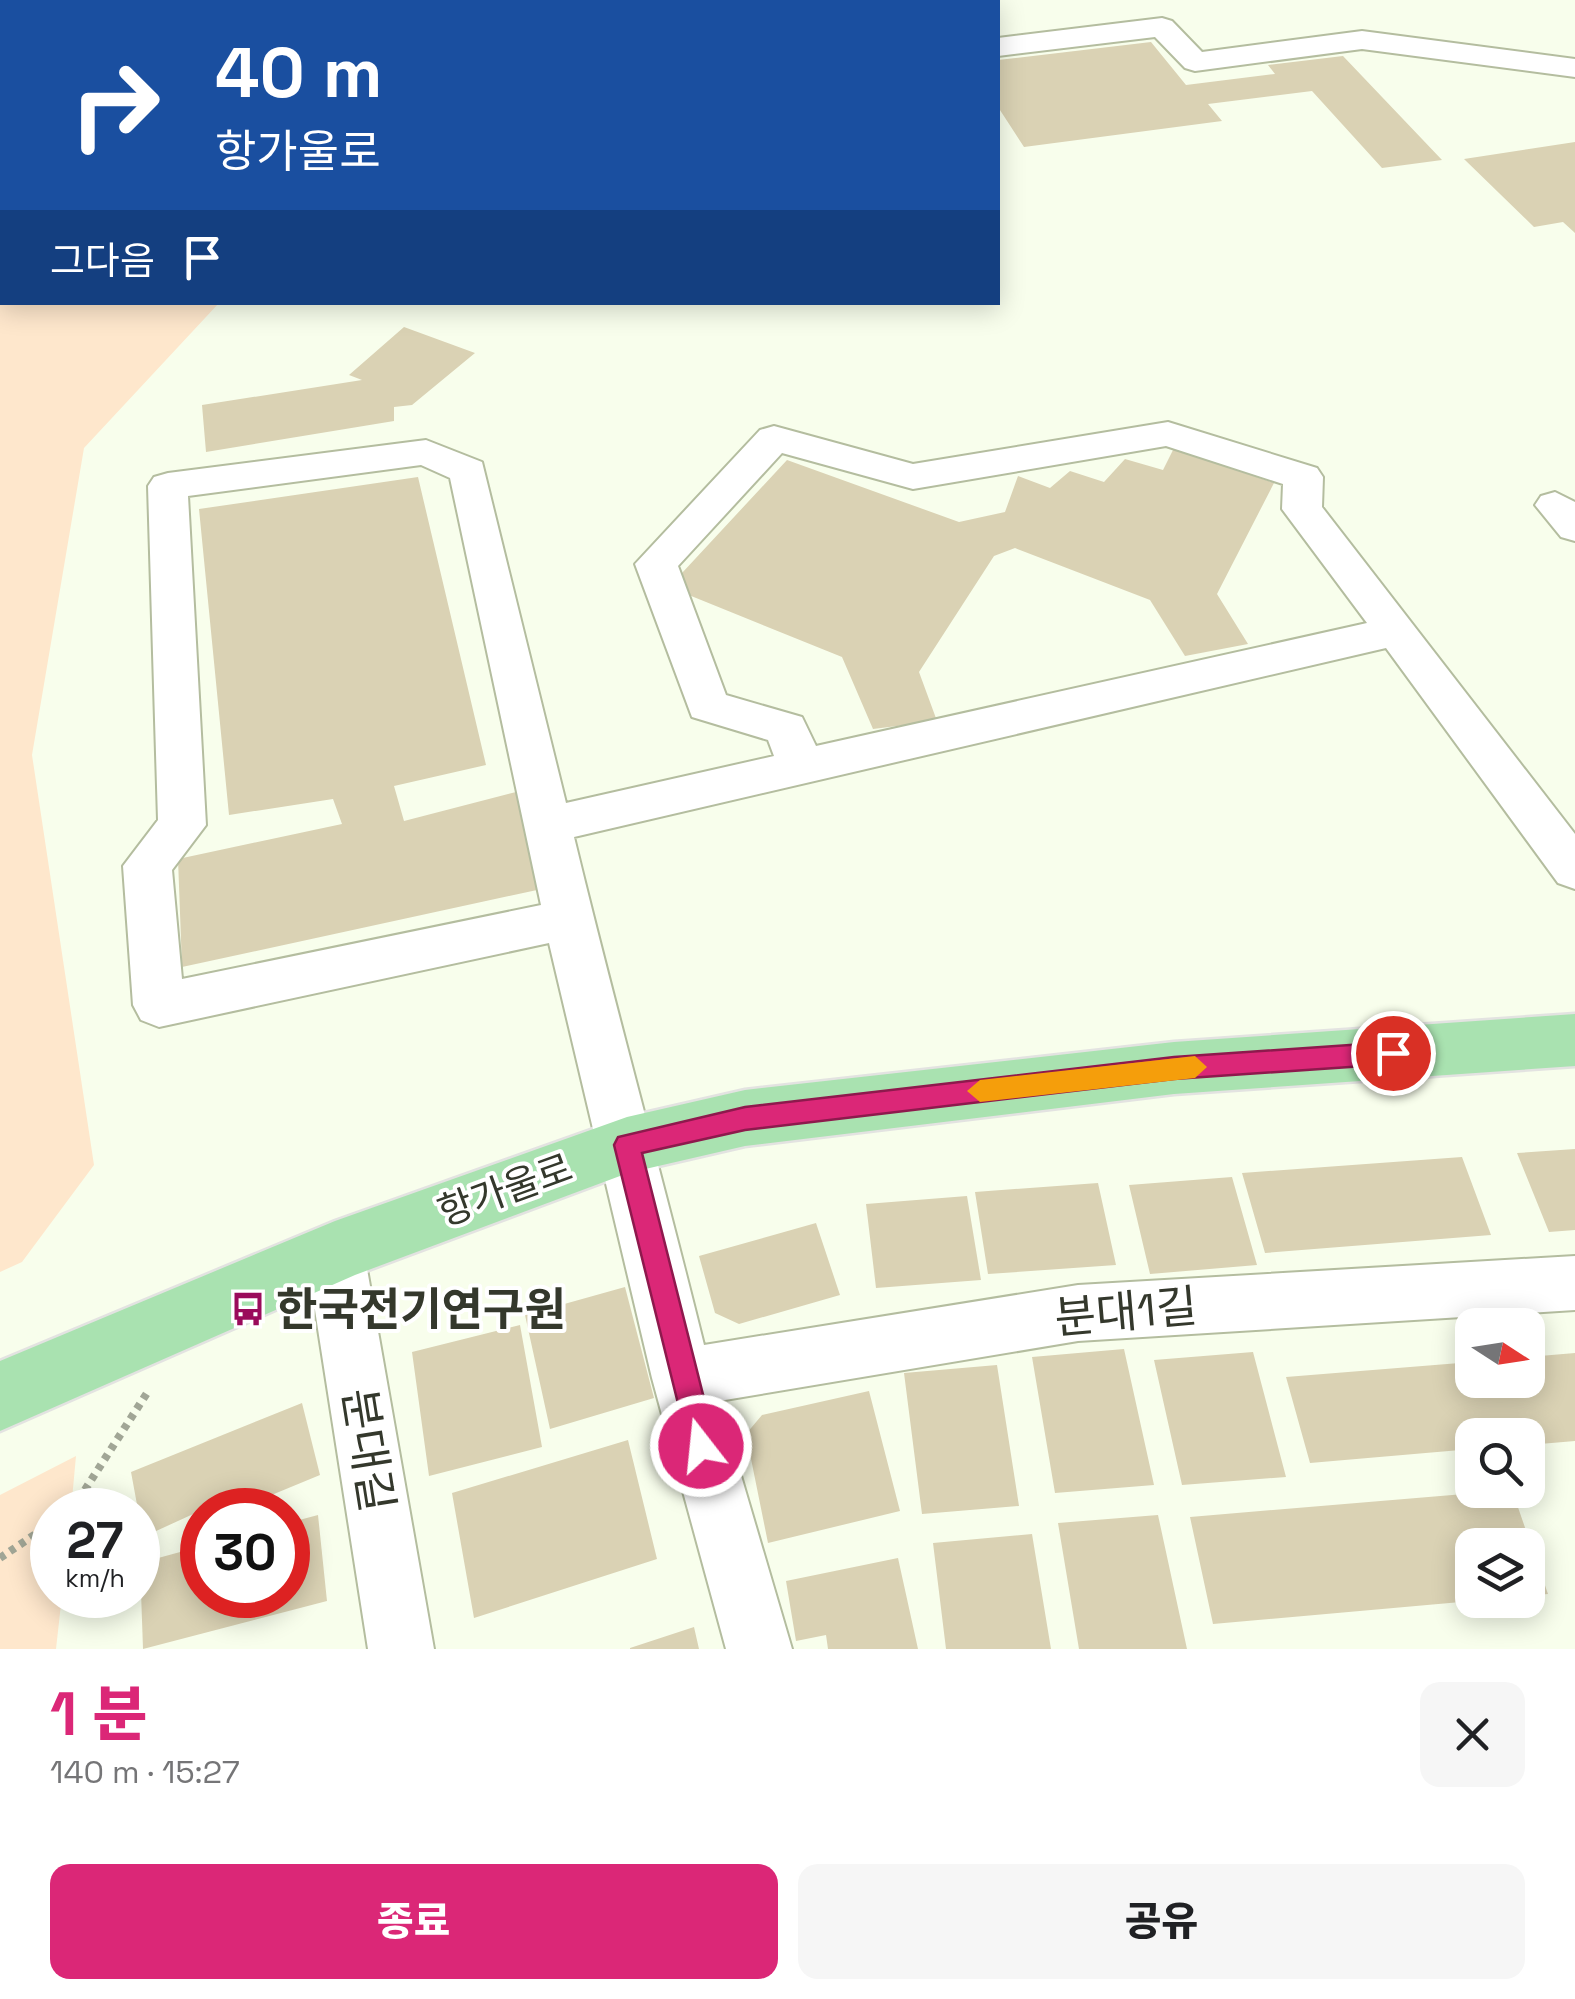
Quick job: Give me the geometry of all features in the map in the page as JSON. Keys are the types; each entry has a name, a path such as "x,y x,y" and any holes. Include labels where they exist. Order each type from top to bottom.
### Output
{"main road":[{"name":"항가울로","path":"0,1396 336,1252 627,1145 745,1118 1174,1068 1575,1040"}],"street":[{"path":"1000,47 1162,27 1195,62 1362,40 1575,68"},
{"path":"802,767 786,729 708,706 656,564 774,438 913,477 1168,434 1302,477 1302,509 1575,870"},
{"path":"570,919 159,1005 147,866 182,825 168,486 426,452 468,472 570,919 599,1052 627,1145 682,1378 759,1649"},
{"path":"548,825 1396,631"},
{"name":"분대길","path":"336,1252 401,1649"},
{"name":"분대1길","path":"682,1378 1078,1313 1575,1283"}],"path":[{"path":"86,1488 202,1309"},
{"path":"0,1558 30,1538"}],"shaded area":[{"path":"0,305 217,305 84,448 32,755 94,1165 22,1262 0,1272"},
{"path":"76,1456 73,1488 30,1488 30,1618 59,1618 56,1649 0,1649 0,1495"}],"building":[{"path":"1151,42 1186,85 1275,74 1268,65 1343,56 1442,160 1382,168 1312,91 1208,104 1222,121 1024,147 1000,110 1000,60"},
{"path":"1575,142 1575,233 1563,222 1534,227 1464,159"},
{"path":"404,327 475,353 412,405 394,407 394,421 206,452 202,405 362,380 349,375"},
{"path":"1174,448 1274,483 1217,594 1248,644 1185,656 1150,600 1015,548 994,556 919,672 937,721 873,729 842,657 669,587 787,460 959,522 1005,512 1018,476 1050,488 1070,471 1104,482 1125,459 1163,470"},
{"path":"418,477 486,765 394,786 404,821 516,792 537,890 182,967 178,859 342,824 333,799 229,815 199,509"},
{"path":"1575,1149 1575,1230 1549,1232 1517,1153"},
{"path":"1462,1157 1491,1235 1265,1253 1242,1173"},
{"path":"1232,1177 1257,1265 1150,1274 1129,1185"},
{"path":"1098,1183 1116,1265 988,1274 975,1192"},
{"path":"967,1196 981,1280 876,1288 866,1204"},
{"path":"816,1223 840,1295 739,1324 715,1313 699,1256"},
{"path":"625,1287 654,1398 550,1429 525,1315"},
{"path":"520,1325 542,1447 429,1476 412,1352"},
{"path":"1124,1349 1154,1485 1055,1493 1032,1357"},
{"path":"1253,1352 1286,1477 1182,1485 1154,1360"},
{"path":"1575,1353 1575,1441 1545,1444 1545,1418 1455,1418 1455,1450 1310,1463 1286,1377 1455,1363 1455,1398 1545,1398 1545,1356"},
{"path":"997,1365 1019,1506 922,1514 904,1373"},
{"path":"869,1391 900,1511 768,1543 746,1434 762,1415"},
{"path":"302,1403 320,1475 288,1488 180,1488 180,1520 160,1529 160,1488 134,1488 131,1472"},
{"path":"628,1440 657,1559 474,1618 452,1493"},
{"path":"1455,1495 1455,1508 1518,1508 1525,1528 1455,1528 1455,1603 1213,1624 1190,1517"},
{"path":"318,1515 327,1601 310,1605 310,1517"},
{"path":"1158,1515 1187,1649 1079,1649 1058,1523"},
{"path":"1032,1534 1051,1649 946,1649 933,1543"},
{"path":"180,1552 180,1618 262,1618 143,1649 142,1618 160,1618 160,1558"},
{"path":"898,1558 918,1649 828,1649 826,1635 796,1641 786,1581"},
{"path":"694,1627 699,1649 630,1649 630,1648"}],"slow traffic":[{"path":"980,1091 1195,1067"}],"place":[{"name":"한국전기연구원","path":"248,1309"}],"route":[{"path":"701,1446 627,1145 745,1118 1174,1068 1393,1053"}]}
